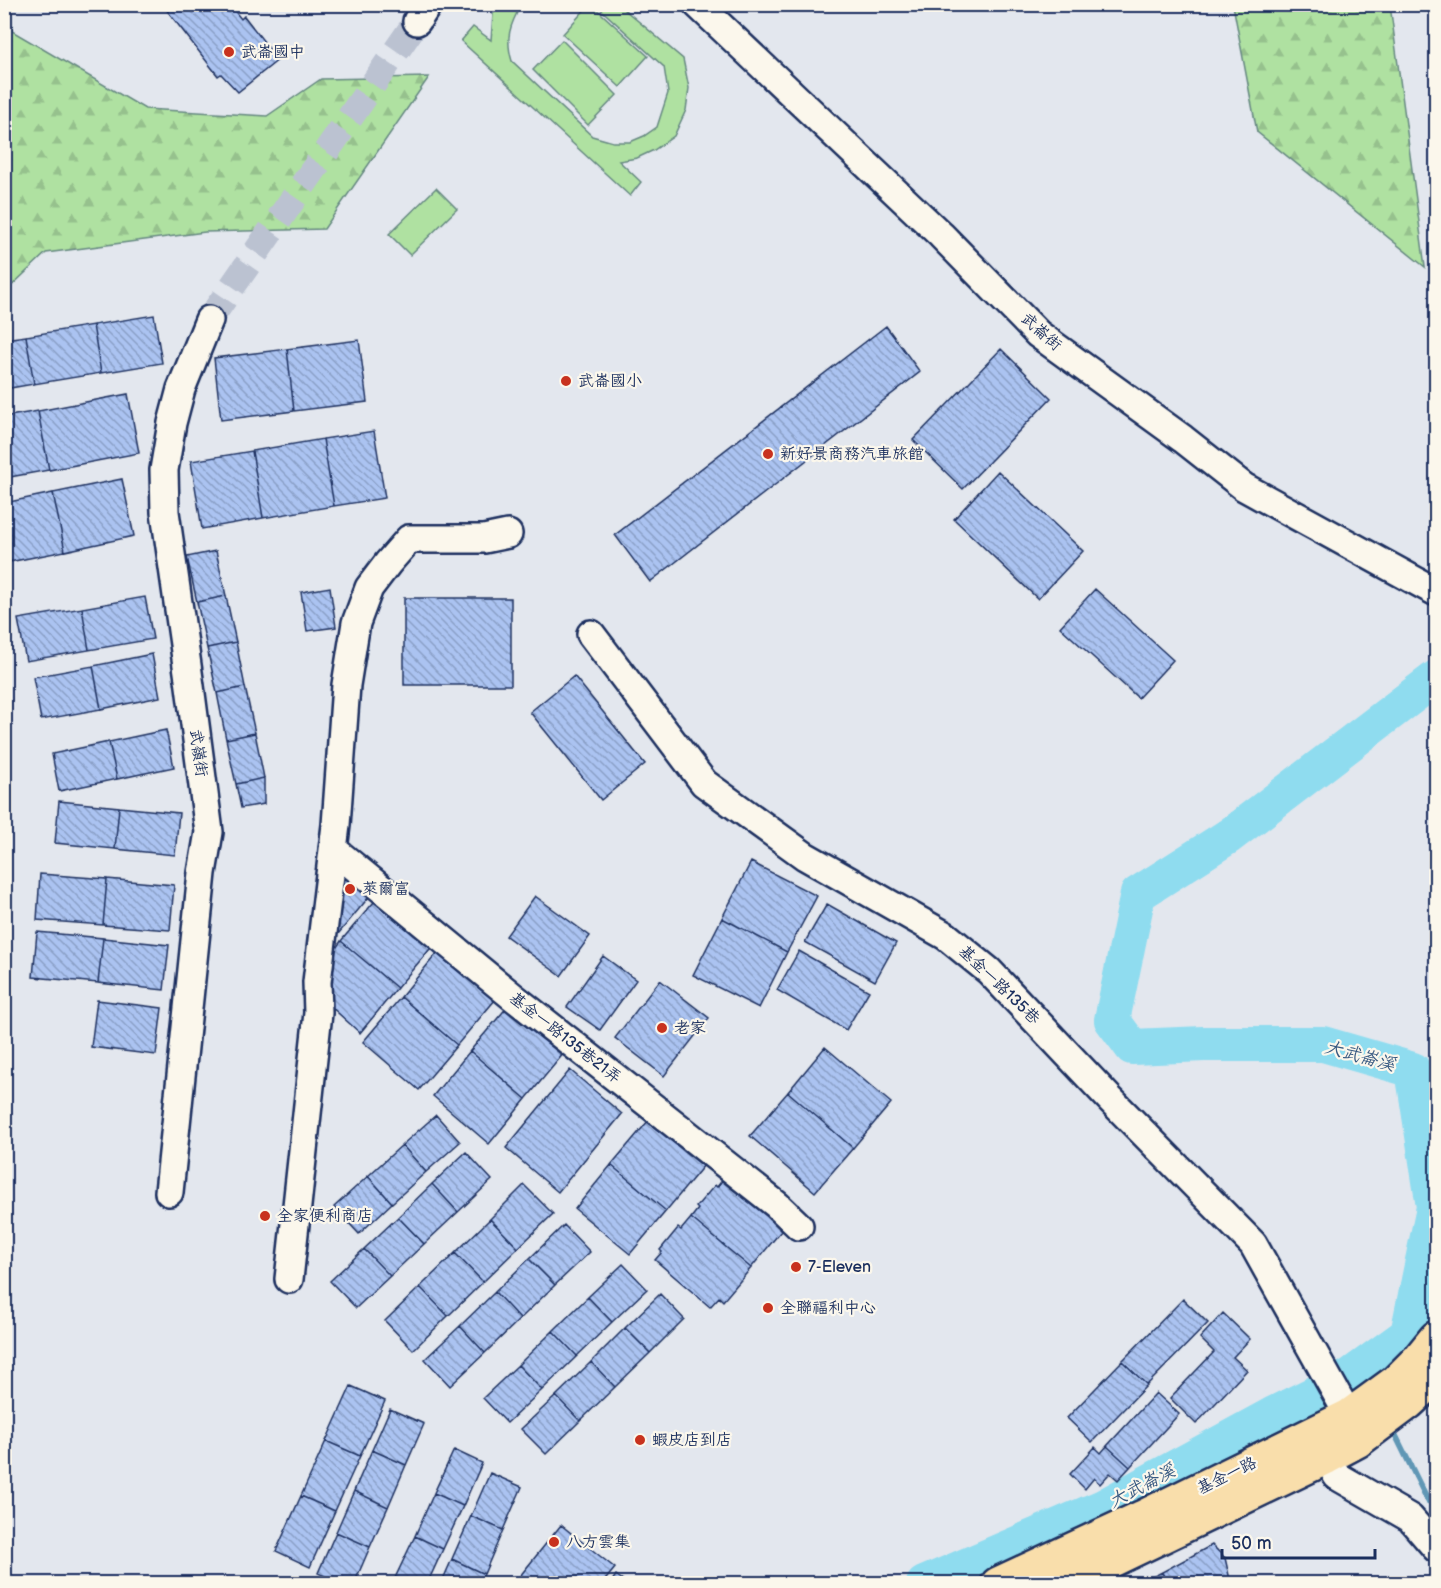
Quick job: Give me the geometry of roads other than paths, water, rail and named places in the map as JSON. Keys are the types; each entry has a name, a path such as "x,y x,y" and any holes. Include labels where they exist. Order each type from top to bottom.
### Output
{"main road":[{"name":"基金一路","path":"998,1584 1143,1517 1344,1407 1397,1381 1437,1338"},
{"name":"基金一路","path":"1062,1584 1357,1441 1409,1402 1437,1377"}],"street":[{"name":"武崙街","path":"697,4 941,236 1038,334 1183,438 1244,487 1437,592"},
{"name":"武嶺街","path":"169,1192 202,873 209,832 165,512 164,470 172,423 181,389 209,320"},
{"path":"289,1279 318,1013 317,982 333,849 346,686 356,623 369,588 409,539 484,539 508,534"},
{"name":"基金一路135巷","path":"591,634 704,783 805,856 946,936 990,971 1253,1244 1344,1407"},
{"name":"基金一路135巷21弄","path":"333,849 512,996 777,1205 799,1226"},
{"path":"1344,1407 1327,1457 1337,1476 1410,1518 1437,1548"}],"waterway":[{"name":"大武崙溪","path":"924,1584 1103,1507 1272,1415 1349,1377 1408,1334 1434,1207 1413,1070 1323,1044 1204,1044 1132,1047 1112,1020 1138,894 1229,836 1436,678"},
{"path":"1368,1364 1374,1382"},
{"path":"1391,1426 1428,1501"}],"tunnel":[{"path":"209,320 417,21"}],"place":[{"name":"武崙國中","path":"229,52"},
{"name":"武崙國小","path":"566,381"},
{"name":"新好景商務汽車旅館","path":"768,454"},
{"name":"萊爾富","path":"350,889"},
{"name":"老家","path":"662,1028"},
{"name":"全家便利商店","path":"265,1216"},
{"name":"7-Eleven","path":"796,1267"},
{"name":"全聯福利中心","path":"768,1308"},
{"name":"蝦皮店到店","path":"640,1440"},
{"name":"八方雲集","path":"554,1542"}]}
